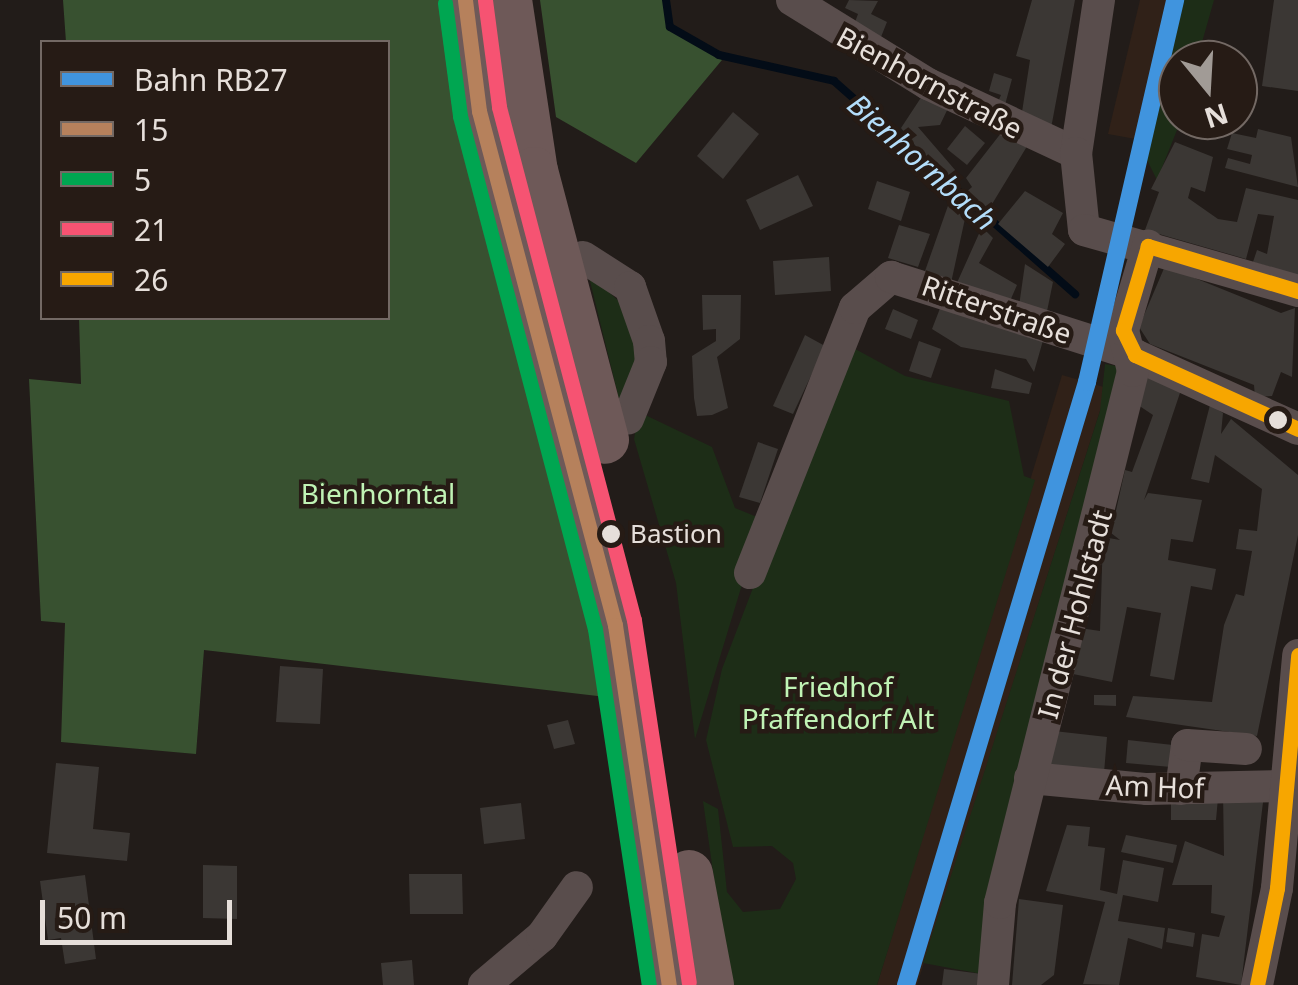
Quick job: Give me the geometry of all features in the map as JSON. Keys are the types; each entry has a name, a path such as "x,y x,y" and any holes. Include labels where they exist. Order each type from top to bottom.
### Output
{"highway":[{"path":"465,0 479,110 616,625 669,985"},
{"path":"508,0 567,246 619,439 710,985"},
{"path":"689,874 696,985"}],"street":[{"name":"Bienhornstraße","path":"792,0 928,84 1076,153"},
{"path":"1100,0 1076,153 1084,230 1298,291"},
{"path":"567,246 630,287 649,342 651,362 619,439"},
{"name":"In der Hohlstadt","path":"993,985 1000,902 1134,354 1123,330 1148,246"},
{"name":"Ritterstraße","path":"750,573 819,387 855,308 876,283 941,287 1013,320 1134,354 1298,429"},
{"path":"1257,985 1278,888 1281,786 1292,744 1298,655"},
{"path":"1181,789 1187,745 1246,749"},
{"name":"Am Hof","path":"1030,778 1181,789 1281,786"},
{"path":"484,985 542,936 577,886"}],"shaded area":[{"path":"1140,0 1184,0 1175,40 1158,40 1158,115 1152,142 1108,134"},
{"path":"1062,375 1107,388 917,985 877,985"}],"green space":[{"name":"Bienhorntal","path":"63,0 450,0 606,697 204,650 196,754 61,742 65,623 41,621 29,379 81,384 79,320 390,320 390,40 66,40"},
{"path":"540,0 669,0 672,24 722,60 636,163 556,117"},
{"path":"1184,0 1214,0 1203,40 1175,40"},
{"path":"1158,112 1158,140 1173,140 1157,180 1147,160"},
{"path":"588,273 624,306 642,365 620,403"},
{"name":"Friedhof Pfaffendorf Alt","path":"846,344 905,376 1009,401 1024,476 1035,480 877,985 729,985 703,801 718,809 727,892 743,912 780,909 796,879 793,863 772,846 733,847 706,740 722,669"},
{"path":"1105,364 1122,367 982,974 923,963 1100,411"},
{"path":"639,412 712,447 735,508 762,519 695,739 676,583 634,439"}],"building":[{"path":"849,0 878,1 871,14 887,22 877,47 851,33 858,14 845,8"},
{"path":"1032,0 1075,0 1049,139 1020,125 1030,60 1016,56"},
{"path":"1274,0 1298,0 1298,91 1262,86"},
{"path":"994,73 1012,79 1002,116 994,111 1001,95 989,91"},
{"path":"926,90 951,102 940,125 918,127 962,178 951,189 901,128"},
{"path":"733,112 759,134 723,179 697,156"},
{"path":"965,126 985,143 967,165 947,149"},
{"path":"1005,128 1029,143 986,214 964,194 972,187 966,178"},
{"path":"1258,129 1291,137 1298,187 1225,168 1228,158 1250,164 1252,155 1227,149 1230,140 1258,140"},
{"path":"1175,142 1213,157 1205,192 1191,187 1188,198 1218,219 1237,222 1246,188 1298,200 1298,275 1253,262 1257,250 1267,254 1274,216 1258,214 1246,259 1145,230 1159,192 1151,189"},
{"path":"798,175 813,206 760,230 746,200"},
{"path":"877,181 910,192 901,221 868,209"},
{"path":"1025,191 1063,213 1052,234 1065,244 1048,267 998,224"},
{"path":"950,200 966,214 951,283 925,271"},
{"path":"899,225 930,234 918,267 888,258"},
{"path":"982,227 993,238 979,263 1017,285 1007,308 956,285"},
{"path":"829,257 831,291 775,295 773,261"},
{"path":"1025,264 1053,282 1045,321 1018,313"},
{"path":"1165,266 1281,313 1295,308 1292,377 1281,372 1272,396 1255,397 1254,385 1150,344 1139,327"},
{"path":"702,295 741,295 740,339 717,357 728,408 697,416 692,356 716,341 716,329 703,330"},
{"path":"944,298 1044,337 1034,372 1026,359 961,347 932,329"},
{"path":"893,309 918,320 911,339 885,329"},
{"path":"805,335 825,346 793,414 773,406"},
{"path":"919,341 941,349 931,378 909,371"},
{"path":"1146,367 1183,384 1144,500 1148,493 1202,500 1193,542 1171,539 1168,560 1216,569 1212,590 1191,586 1174,680 1150,676 1161,613 1127,607 1112,682 1073,674 1080,628 1100,631 1103,537 1120,540 1111,533 1125,470 1132,472 1153,415 1135,403"},
{"path":"995,369 1032,383 1029,394 991,388"},
{"path":"1210,405 1223,413 1221,434 1231,419 1298,475 1298,535 1257,736 1126,717 1133,696 1212,702 1224,625 1236,594 1244,596 1252,551 1236,549 1239,529 1257,531 1262,489 1215,455 1209,483 1191,479"},
{"path":"758,442 778,449 760,503 739,497"},
{"path":"280,666 323,669 320,724 276,722"},
{"path":"1094,695 1116,695 1116,706 1094,705"},
{"path":"568,720 575,744 554,749 547,725"},
{"path":"1054,731 1107,737 1104,773 1050,769"},
{"path":"1128,740 1173,745 1171,767 1126,763"},
{"path":"56,763 99,767 93,829 130,833 127,861 47,853"},
{"path":"1223,792 1264,794 1241,985 1196,977 1202,934 1219,937 1225,916 1211,913 1212,885 1172,885 1185,841 1224,856"},
{"path":"1171,798 1218,798 1216,820 1171,820"},
{"path":"521,803 525,839 484,844 480,808"},
{"path":"1067,825 1090,827 1088,846 1105,848 1100,890 1117,894 1123,860 1164,868 1158,902 1123,895 1118,921 1165,928 1162,949 1128,938 1119,985 1083,984 1105,902 1046,891"},
{"path":"1126,835 1177,845 1173,863 1121,852"},
{"path":"203,865 237,866 237,919 203,918"},
{"path":"409,874 462,874 463,914 410,914"},
{"path":"85,875 96,959 65,964 61,938 48,940 40,881"},
{"path":"1019,899 1063,905 1054,975 1041,985 1012,985"},
{"path":"1168,928 1195,933 1193,947 1166,942"},
{"path":"412,960 414,985 383,985 381,963"},
{"path":"944,969 982,974 981,985 942,985"}],"waterway":[{"name":"Bienhornbach","path":"666,0 670,27 719,55 834,81 1075,294"}],"rail line":[{"name":"RB27","path":"906,985 1087,382 1175,0"}],"transit line":[{"name":"15","path":"465,0 479,111 615,625 669,985"},
{"name":"21","path":"485,0 499,107 634,620 689,982"},
{"name":"5","path":"445,3 460,116 595,629 649,985"},
{"name":"26","path":"1298,291 1148,246 1123,330 1135,355 1298,429"},
{"name":"26","path":"1257,985 1277,888 1298,655"}],"place":[{"name":"Bastion","path":"611,534"}]}
